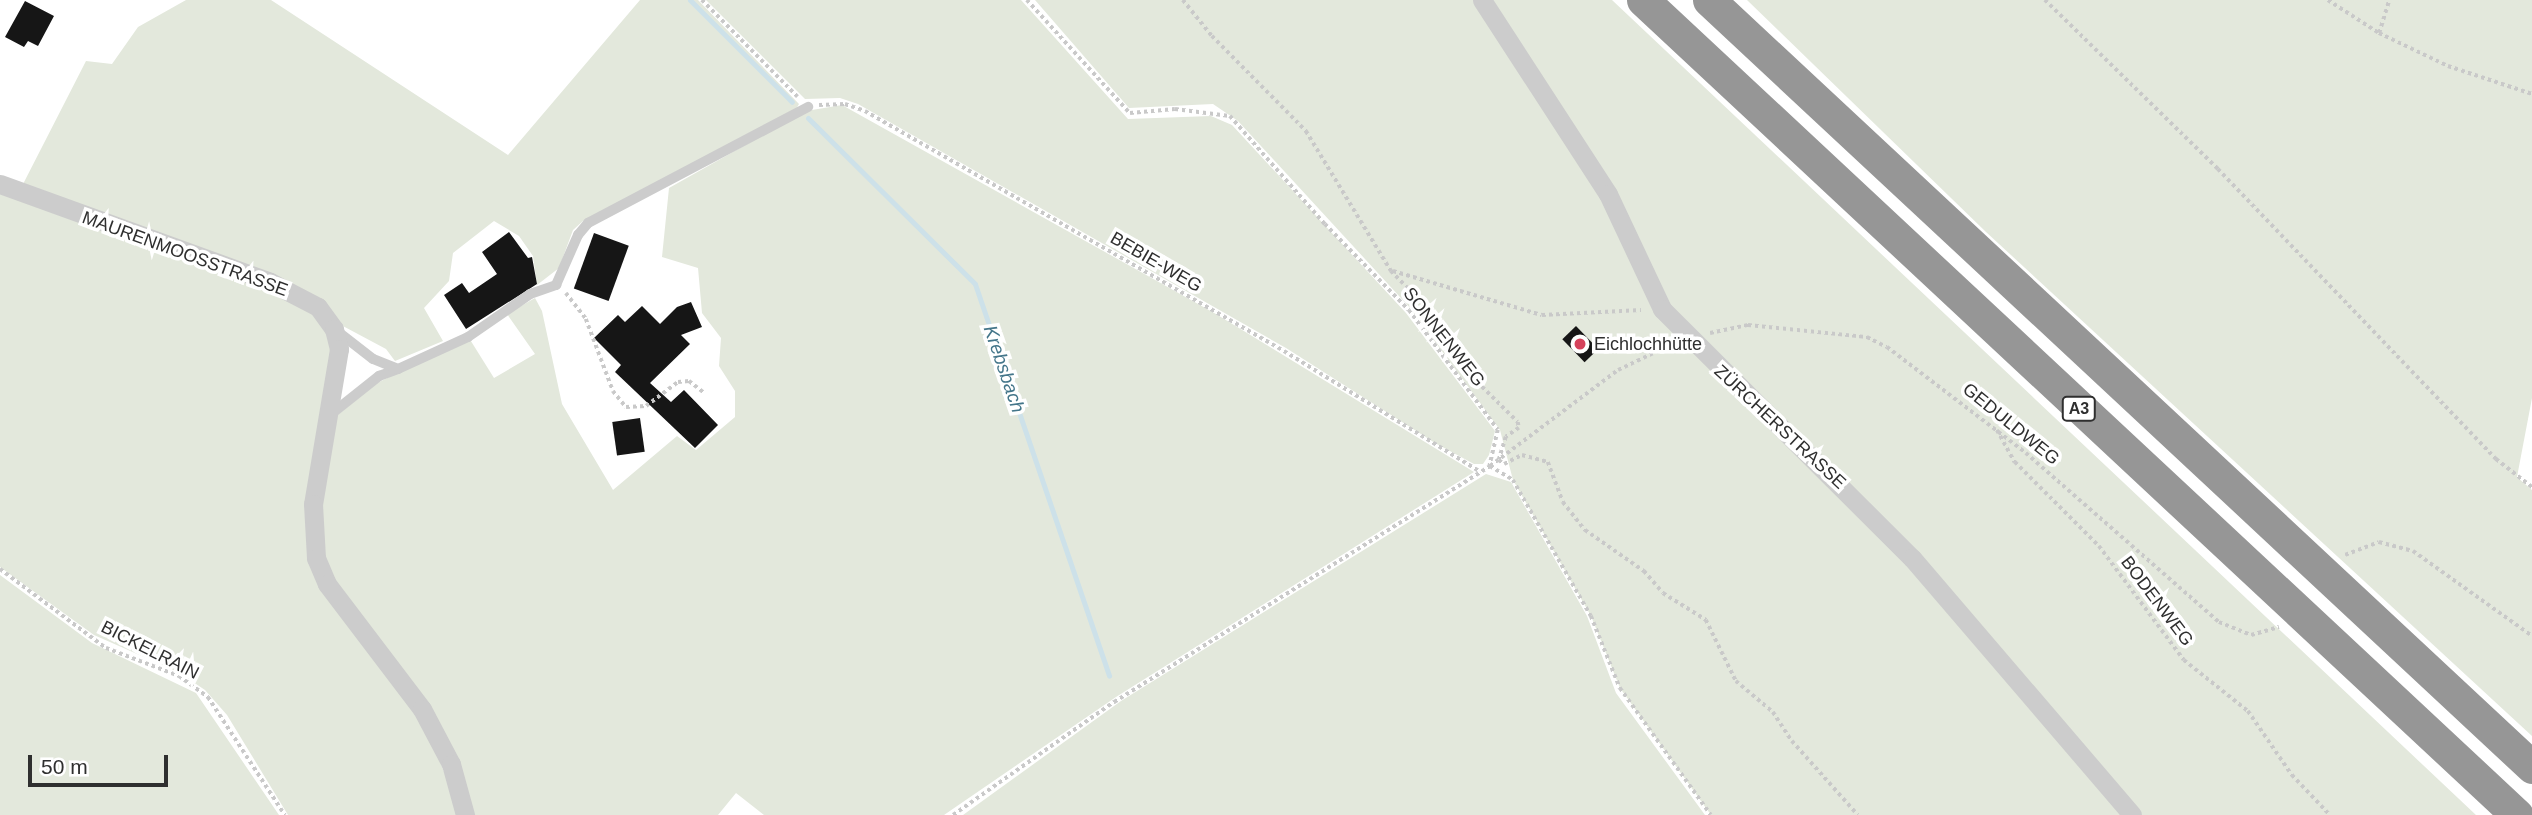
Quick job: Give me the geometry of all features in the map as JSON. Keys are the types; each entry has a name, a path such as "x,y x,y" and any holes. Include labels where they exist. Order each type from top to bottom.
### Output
{"highway":[{"name":"A3","path":"1643,0 2518,815"},
{"name":"A3","path":"1709,0 2532,767"}],"street":[{"name":"ZÜRCHERSTRASSE","path":"1482,0 1608,194 1662,309 1686,337 1903,548 2132,815"},
{"name":"MAURENMOOSSTRASSE","path":"0,184 270,282 318,307 334,329"},
{"path":"334,329 339,349 313,504 316,558 327,584 422,709 452,764 465,815"}],"lane":[{"path":"329,416 379,376 468,337 530,293 556,285 578,235 588,223 807,107"},
{"path":"334,329 373,359 398,369"}],"path":[{"path":"702,0 807,107"},
{"name":"SONNENWEG","path":"1027,0 1130,113 1175,109 1230,116 1325,224 1409,310 1498,430 1490,466"},
{"path":"1183,0 1212,36 1306,131 1391,271 1449,330 1451,351 1462,367 1518,422 1519,428 1506,437 1499,460 1504,464 1522,455 1548,462 1563,502 1585,530 1644,571 1663,593 1706,620 1736,681 1773,712 1792,741 1858,815"},
{"path":"2045,0 2218,169 2496,459 2532,487"},
{"path":"2328,0 2379,33 2448,66 2532,94"},
{"path":"2379,33 2389,0"},
{"name":"BEBIE-WEG","path":"807,107 845,104 865,111 1284,351 1481,472"},
{"path":"1391,271 1542,315 1662,309"},
{"path":"556,285 586,319 613,391 626,407 646,406 678,382 689,381 703,391"},
{"name":"GEDULDWEG","path":"953,815 1114,702 1499,460 1618,370 1686,337 1748,325 1867,337 1888,347 1996,428 2220,622 2251,635 2279,627"},
{"name":"BODENWEG","path":"1996,428 2015,462 2099,546 2175,650 2248,711 2320,807 2330,815"},
{"path":"1490,466 1513,480 1591,616 1620,688 1711,815"},
{"path":"2345,555 2379,542 2413,551 2532,636"},
{"name":"BICKELRAIN","path":"0,569 106,648 179,676 208,697 285,815"},
{"path":"2320,807 2323,815"}],"shaded area":[{"path":"186,0 271,0 508,155 640,0 698,0 799,104 795,111 583,221 573,230 559,268 537,285 533,256 519,236 494,221 453,253 449,281 424,308 443,341 395,361 386,349 341,325 321,303 21,188 86,61 112,64 138,27"},
{"path":"706,0 1021,0 1128,119 1211,116 1232,125 1406,313 1495,431 1489,455 1483,464 1474,464 1435,443 1286,348 858,104 840,98 805,99"},
{"path":"1035,0 1612,0 2476,815 1711,815 1620,688 1591,616 1513,480 1500,430 1411,309 1238,121 1213,104 1129,108"},
{"path":"1747,0 2532,0 2532,398 2517,477 2532,490 2532,736 1986,232"},
{"path":"842,105 1216,314 1474,472 1116,697 944,815 764,815 736,793 718,815 470,815 463,787 337,591 318,541 317,516 334,418 377,383 469,338 494,378 535,354 507,314 535,298 542,311 562,404 613,490 677,436 696,450 735,417 735,391 719,366 721,338 702,313 698,268 662,257 669,188 806,111"},
{"path":"0,189 296,296 323,324 331,346 308,544 400,685 437,753 460,815 288,815 227,715 205,690 178,672 94,635 0,567"},
{"path":"1486,474 1511,482 1587,616 1616,693 1705,815 963,815 1121,701"},
{"path":"0,575 92,643 196,693 279,815 0,815"}],"building":[{"path":"25,1 54,16 38,46 28,41 24,47 5,37"},
{"path":"509,232 528,258 532,257 537,284 466,329 444,295 462,283 469,293 497,274 482,252"},
{"path":"594,233 629,246 609,301 574,288"},
{"path":"691,302 702,327 681,335 690,344 650,383 671,402 684,390 718,425 695,448 615,372 621,365 594,338 618,315 625,322 642,306 660,324 677,307"},
{"name":"Eichlochhütte","path":"1576,326 1598,349 1585,362 1562,339"},
{"path":"640,418 645,452 617,456 612,422"}],"waterway":[{"name":"Krebsbach","path":"690,0 792,102"},
{"name":"Krebsbach","path":"808,118 975,284 1109,676"}],"place":[{"name":"Eichlochhütte","path":"1580,344"}]}
